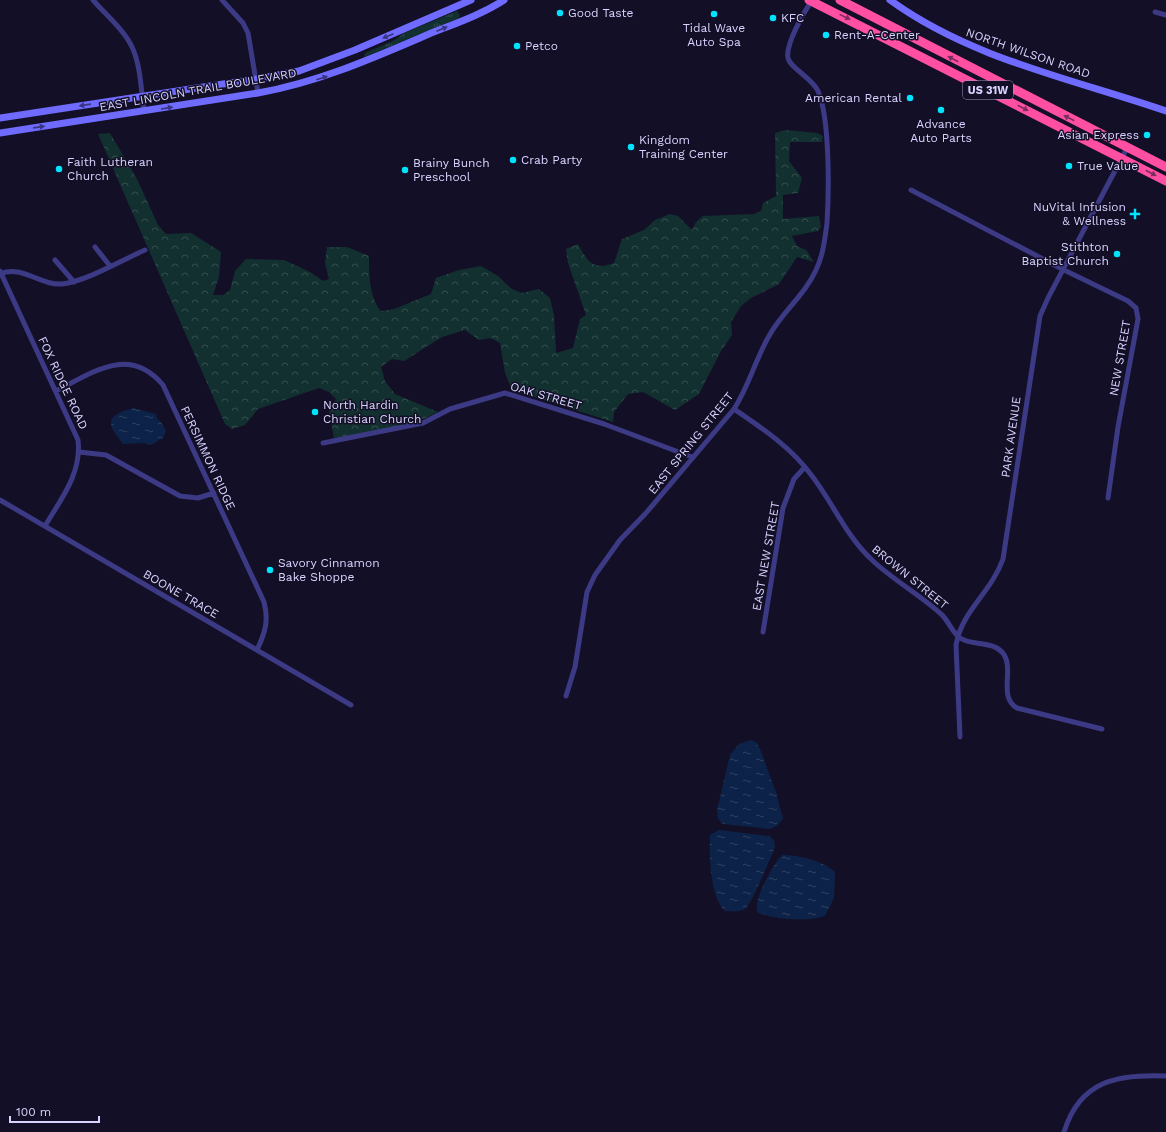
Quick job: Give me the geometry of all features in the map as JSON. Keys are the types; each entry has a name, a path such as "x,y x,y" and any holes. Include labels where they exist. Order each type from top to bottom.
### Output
{"highway":[{"name":"US 31W","path":"811,0 1166,181"},
{"name":"US 31W","path":"840,0 1166,168"}],"street":[{"path":"93,0 133,48 137,60 144,111"},
{"path":"222,0 243,23 248,33 258,93"},
{"name":"EAST LINCOLN TRAIL BOULEVARD","path":"0,118 142,97 299,71 317,65 471,0"},
{"name":"EAST LINCOLN TRAIL BOULEVARD","path":"0,133 258,93 294,86 335,74 479,13 504,0"},
{"name":"EAST SPRING STREET","path":"566,696 575,667 587,592 595,575 620,540 646,513 734,409 744,394 768,337 816,271 823,247 827,223 828,176 824,118 821,98 813,82 792,65 788,57 788,49 811,0"},
{"name":"NORTH WILSON ROAD","path":"890,0 930,26 971,46 1055,76 1166,111"},
{"path":"1155,12 1166,15"},
{"name":"PARK AVENUE","path":"960,737 956,645 961,625 992,582 1002,559 1040,316 1048,298 1123,159 1127,148"},
{"name":"NEW STREET","path":"911,190 1064,270 1128,301 1136,308 1138,312 1136,334 1118,427 1108,498"},
{"path":"95,247 110,266"},
{"path":"0,273 13,271 52,283 74,282 145,250"},
{"path":"55,260 74,282"},
{"name":"FOX RIDGE ROAD","path":"0,273 78,440 79,452 74,476 45,526"},
{"name":"PERSIMMON RIDGE","path":"56,391 109,365 134,365 147,370 156,377 168,394 264,602 267,613 265,633 257,650"},
{"name":"OAK STREET","path":"323,443 423,423 450,409 505,393 604,424 692,457"},
{"name":"BROWN STREET","path":"734,409 788,450 805,467 860,548 886,572 942,615 958,636"},
{"path":"79,452 106,455 180,496 198,498 214,493"},
{"name":"EAST NEW STREET","path":"763,632 783,508 791,484 805,467"},
{"name":"BOONE TRACE","path":"0,500 351,705"},
{"path":"958,636 966,641 990,646 1002,652 1007,664 1008,694 1012,706 1102,729"},
{"path":"1064,1132 1074,1108 1083,1096 1096,1087 1126,1076 1166,1076"}],"green space":[{"path":"457,11 460,15 459,18 364,57 365,53 393,41 404,33"},
{"path":"786,130 817,133 823,136 822,142 790,142 789,161 802,178 798,193 783,195 783,219 819,216 821,227 818,231 792,236 797,246 806,250 814,262 797,257 779,284 751,298 741,306 731,322 732,335 721,351 699,394 675,410 643,392 628,394 614,412 613,422 512,390 505,373 500,343 491,338 479,340 465,330 442,337 404,361 392,359 381,367 385,381 395,394 438,412 426,418 401,426 334,438 329,410 336,399 329,392 319,388 258,409 245,425 232,429 225,424 98,134 110,133 137,179 158,225 166,234 191,233 221,252 219,277 213,295 223,295 230,290 235,271 246,259 284,260 310,272 323,281 329,279 325,263 327,247 347,247 369,256 372,292 381,311 394,309 431,294 436,278 459,270 481,266 498,276 512,289 522,293 539,289 550,298 554,315 556,353 573,348 580,319 586,315 568,263 566,249 578,244 584,255 592,263 601,266 607,265 614,263 622,239 644,230 655,220 670,214 678,216 692,230 696,222 703,216 754,214 761,211 763,203 776,196 775,133"}],"water":[{"path":"133,408 156,414 157,419 161,422 166,431 163,438 151,445 144,443 123,444 113,431 111,421 117,414"},
{"path":"751,740 756,742 760,749 776,792 783,819 777,826 770,829 723,824 718,819 717,810 730,755 739,744"},
{"path":"719,830 769,836 774,840 775,847 757,889 749,904 741,911 725,911 716,896 713,886 710,864 710,835"},
{"path":"782,855 795,856 817,861 835,872 834,898 825,916 809,919 791,919 772,917 757,912 758,899 761,891 773,867"}],"place":[{"name":"Good Taste","path":"560,13"},
{"name":"Tidal Wave Auto Spa","path":"714,14"},
{"name":"KFC","path":"773,18"},
{"name":"Rent-A-Center","path":"826,35"},
{"name":"Petco","path":"517,46"},
{"name":"American Rental","path":"910,98"},
{"name":"Advance Auto Parts","path":"941,110"},
{"name":"Asian Express","path":"1147,135"},
{"name":"Kingdom Training Center","path":"631,147"},
{"name":"Crab Party","path":"513,160"},
{"name":"True Value","path":"1069,166"},
{"name":"Faith Lutheran Church","path":"59,169"},
{"name":"Brainy Bunch Preschool","path":"405,170"},
{"name":"NuVital Infusion & Wellness","path":"1135,214"},
{"name":"Stithton Baptist Church","path":"1117,254"},
{"name":"North Hardin Christian Church","path":"315,412"},
{"name":"Savory Cinnamon Bake Shoppe","path":"270,570"}]}
